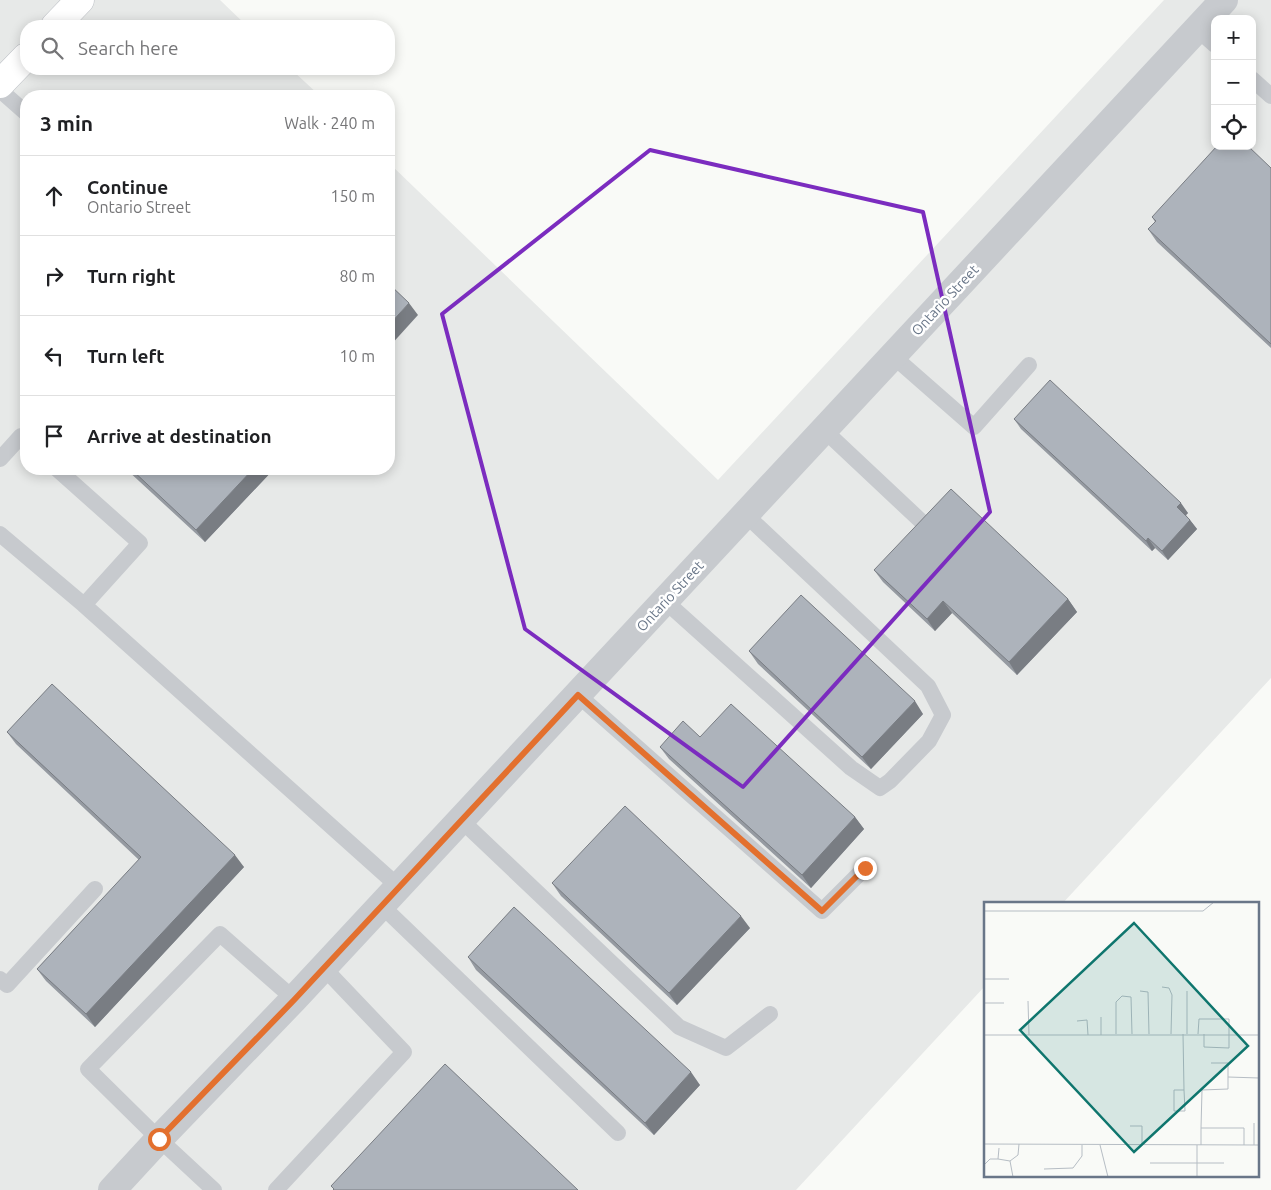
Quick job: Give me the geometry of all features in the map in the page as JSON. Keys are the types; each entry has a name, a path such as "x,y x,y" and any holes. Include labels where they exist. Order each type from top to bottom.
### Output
{"main road":[{"path":"61,20 80,0"},
{"path":"0,84 20,63"}],"street":[{"name":"Ontario Street","path":"112,1190 324,968 893,356 1206,37 1224,0"}],"lane":[{"path":"1256,83 1271,96"},
{"path":"0,90 20,108"},
{"path":"893,356 974,427 1029,365"},
{"path":"824,430 923,523"},
{"path":"0,459 20,437"},
{"path":"64,475 140,544 84,605"},
{"path":"665,601 851,768 880,788 890,781 929,741 943,715 928,686 746,515"},
{"path":"0,534 84,605 391,896 618,1133"},
{"path":"578,695 822,911 865,868"},
{"path":"461,820 678,1027 726,1048 770,1014"},
{"path":"0,979 7,985 95,889"},
{"path":"214,1190 88,1069 220,934 294,1000"},
{"path":"276,1190 404,1052 324,968"}],"highlighted area":[{"path":"650,150 923,212 990,512 743,787 525,629 442,314"}],"shaded area":[{"path":"0,0 220,0 241,20 20,20 20,75 297,75 314,90 20,90 20,475 395,475 395,169 718,480 1164,0 1271,0 1271,678 1064,902 984,902 984,987 796,1190 0,1190"}],"building":[{"path":"1213,150 1252,150 1271,168 1271,344 1148,229 1156,221 1152,217"},
{"path":"395,290 409,303 395,318"},
{"path":"1050,380 1181,503 1177,507 1190,520 1162,551 1148,538 1146,541 1014,419"},
{"path":"137,475 247,475 196,530"},
{"path":"951,489 1068,599 1009,662 943,601 927,619 874,570"},
{"path":"801,595 915,701 862,757 749,651"},
{"path":"52,684 235,855 86,1014 37,969 141,857 7,732"},
{"path":"731,704 855,817 802,875 660,747 683,721 700,737"},
{"path":"625,806 741,916 669,993 552,883"},
{"path":"514,907 691,1072 645,1123 468,957"},
{"path":"445,1064 578,1190 333,1190 331,1186"}],"route":[{"path":"159,1139 294,1000 578,695 822,911 865,868"}]}
